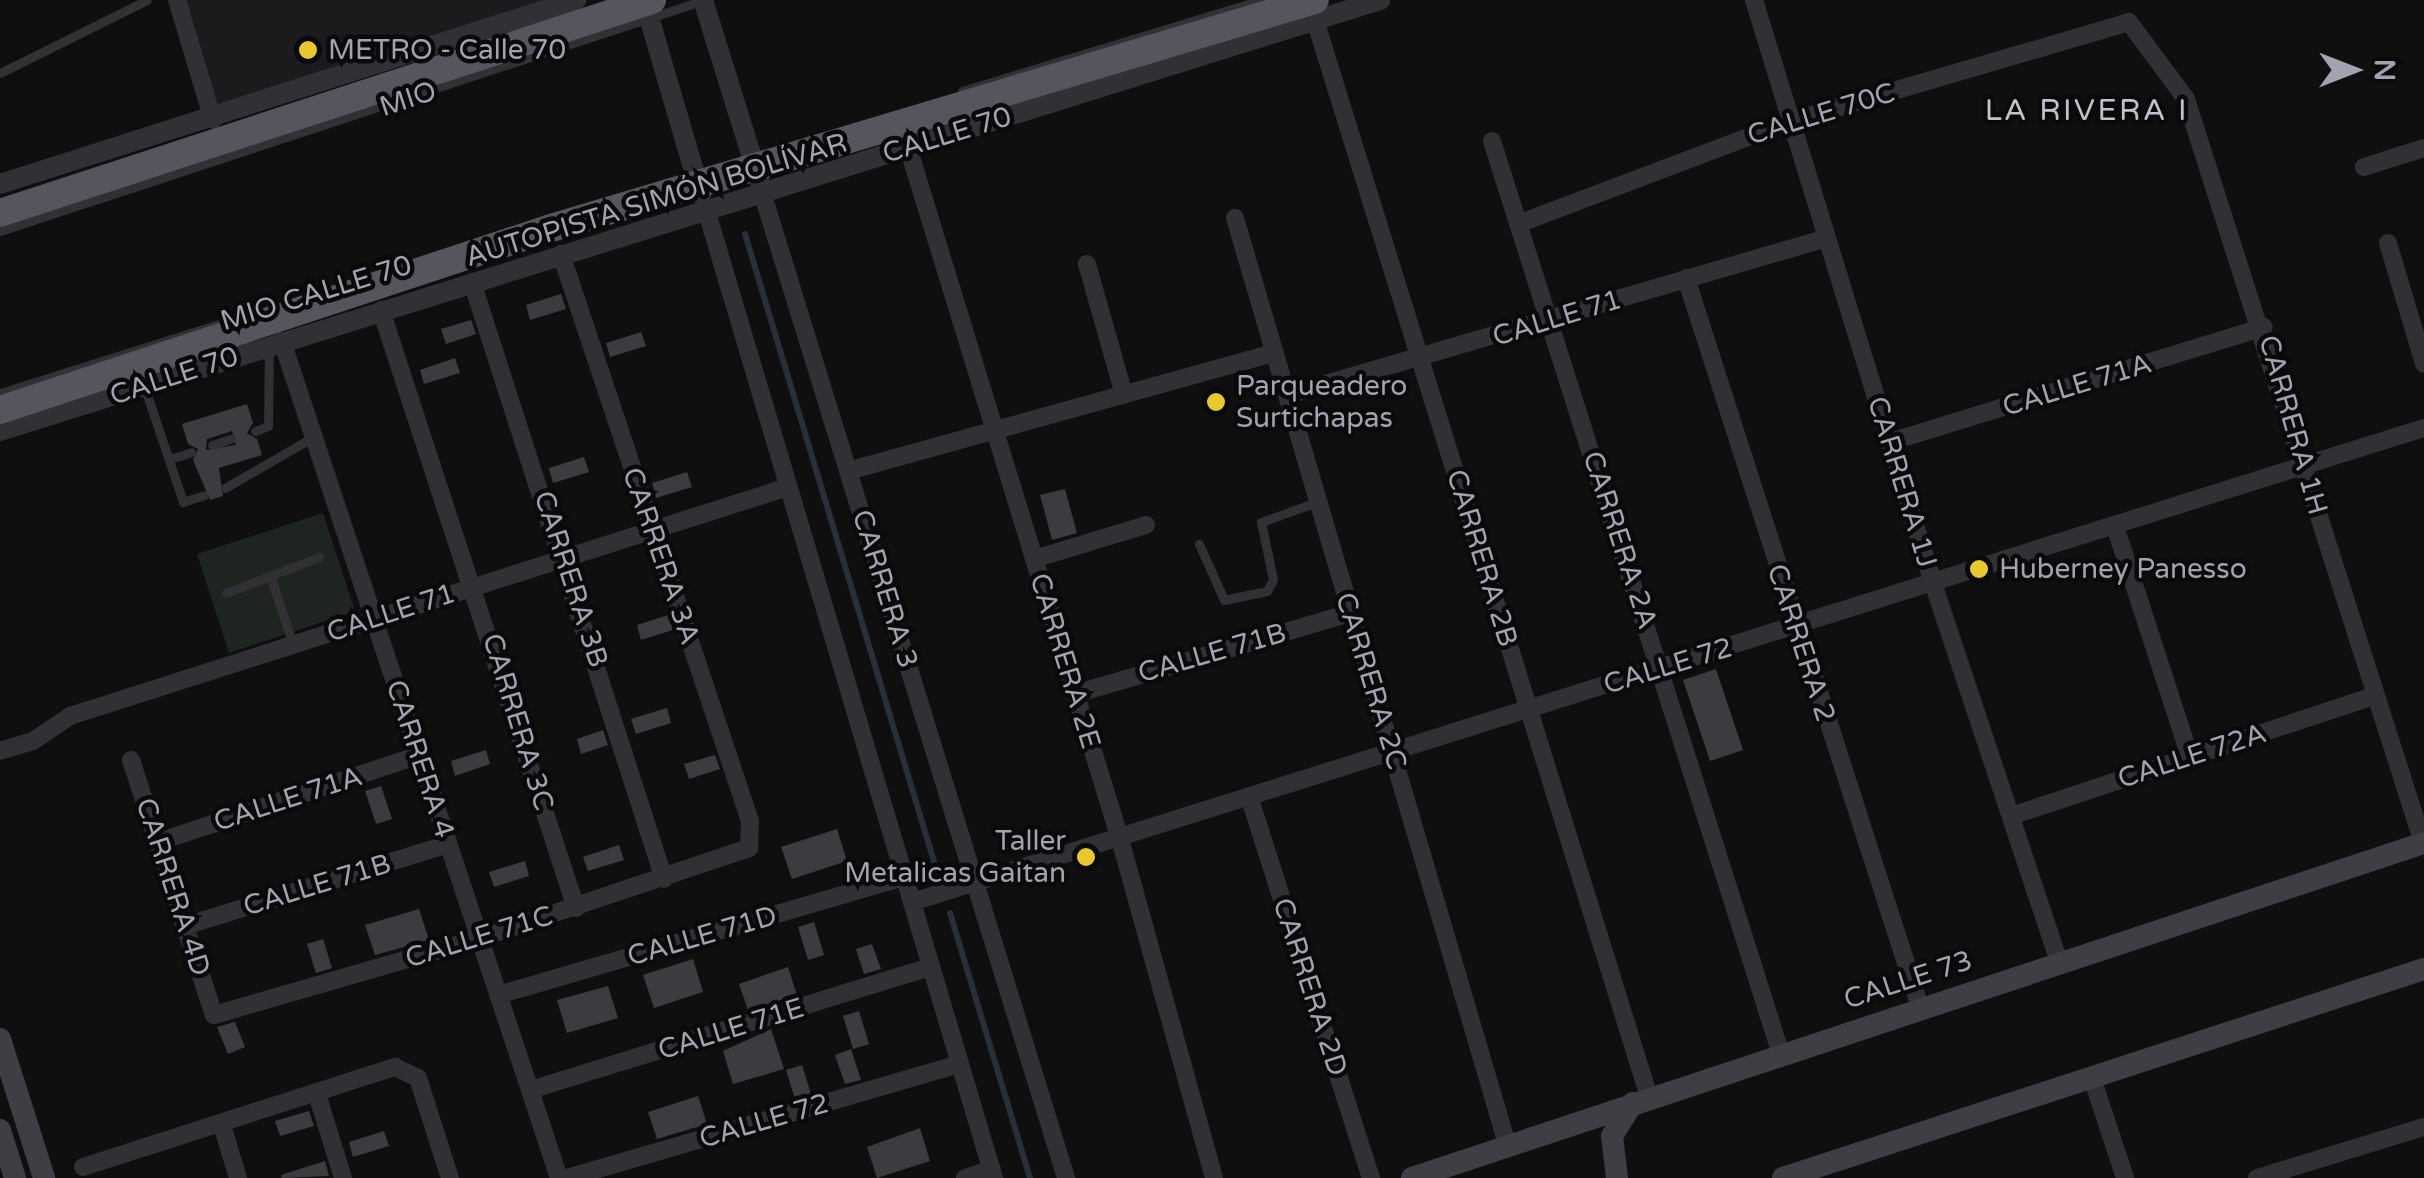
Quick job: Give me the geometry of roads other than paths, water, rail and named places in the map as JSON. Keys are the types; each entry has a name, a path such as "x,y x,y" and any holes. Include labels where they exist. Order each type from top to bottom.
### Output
{"highway":[{"path":"0,213 220,146 647,5"},
{"name":"AUTOPISTA SIMÓN BOLÍVAR","path":"0,410 756,172 1315,10"}],"main road":[{"name":"CALLE 73","path":"1412,1178 2424,843"},
{"path":"1783,1178 1814,1173 2424,969"},
{"path":"0,1039 44,1178"},
{"path":"1617,1178 1612,1136 1641,1100"},
{"path":"0,1130 15,1178"}],"street":[{"path":"176,0 213,120"},
{"path":"0,184 213,120 576,0"},
{"name":"CARRERA 3","path":"704,0 1066,1178"},
{"name":"CALLE 70","path":"756,172 908,146 1315,10 1380,0"},
{"name":"CARRERA 1J","path":"1754,0 1934,583 2058,961"},
{"path":"647,5 993,1174 965,1178"},
{"name":"CARRERA 2B","path":"1315,10 1529,709 1641,1100"},
{"name":"CALLE 70C","path":"1518,224 1791,121 2129,22"},
{"name":"CARRERA 1H","path":"2129,22 2186,99 2264,327 2374,696 2424,843"},
{"name":"CARRERA 2A","path":"1492,141 1782,1054"},
{"name":"CARRERA 2E","path":"908,146 1120,838 1214,1178"},
{"path":"2364,167 2424,148"},
{"name":"CALLE 70","path":"0,431 560,254 700,190"},
{"name":"CARRERA 2C","path":"1235,218 1507,1144"},
{"name":"CALLE 71","path":"1288,395 1826,238"},
{"path":"2388,243 2424,364"},
{"name":"CARRERA 3A","path":"560,254 750,821 753,838 741,854"},
{"path":"1087,264 1124,395"},
{"name":"CARRERA 2","path":"1686,278 1794,626 1920,1007"},
{"name":"CARRERA 3B","path":"472,282 566,557 664,879"},
{"name":"CARRERA 3C","path":"381,310 476,586 576,908"},
{"name":"CALLE 71A","path":"1890,442 2264,327"},
{"name":"CARRERA 4","path":"276,343 314,436 498,995 563,1178"},
{"path":"848,471 1274,353"},
{"name":"CALLE 72","path":"912,902 2424,428"},
{"name":"CALLE 71","path":"0,751 32,740 70,716 788,487"},
{"path":"1034,558 1146,525"},
{"path":"2114,526 2190,757"},
{"name":"CALLE 71B","path":"1075,694 1350,613"},
{"name":"CALLE 72A","path":"2011,816 2374,696"},
{"name":"CALLE 71A","path":"158,842 419,756"},
{"name":"CARRERA 4D","path":"131,760 214,1015"},
{"name":"CARRERA 2D","path":"1249,796 1371,1178"},
{"name":"CALLE 71B","path":"185,926 448,844"},
{"name":"CALLE 71C","path":"214,1015 480,938 741,854"},
{"name":"CALLE 71D","path":"498,995 904,877"},
{"name":"CALLE 71E","path":"530,1090 931,966"},
{"name":"CALLE 72","path":"563,1178 960,1064"},
{"path":"83,1167 396,1066 418,1078 450,1178"},
{"path":"2092,1078 2124,1178"},
{"path":"317,1094 344,1178"},
{"path":"222,1125 238,1178"},
{"path":"2257,1178 2424,1126"}],"lane":[{"path":"0,73 127,4 148,0"},
{"name":"MIO","path":"0,231 224,160 647,5 704,0"},
{"path":"756,172 1262,0"},
{"name":"MIO CALLE 70","path":"0,392 700,190"},
{"path":"255,431 268,426 276,343"},
{"path":"144,386 183,502 204,495"},
{"path":"225,488 314,436"},
{"path":"212,445 232,439"},
{"path":"170,459 190,452"},
{"path":"1199,544 1224,600 1267,591 1273,579 1261,522 1317,502"},
{"path":"226,593 318,557"},
{"path":"270,575 294,644"}],"waterway":[{"path":"745,234 939,878"},
{"path":"950,913 1030,1178"}],"place":[{"name":"METRO - Calle 70","path":"308,50"},
{"name":"Parqueadero Surtichapas","path":"1216,402"},
{"name":"Huberney Panesso","path":"1979,569"},
{"name":"Taller Metalicas Gaitan","path":"1086,857"}],"district":[{"name":"LA RIVERA I","path":"2087,111"}]}
